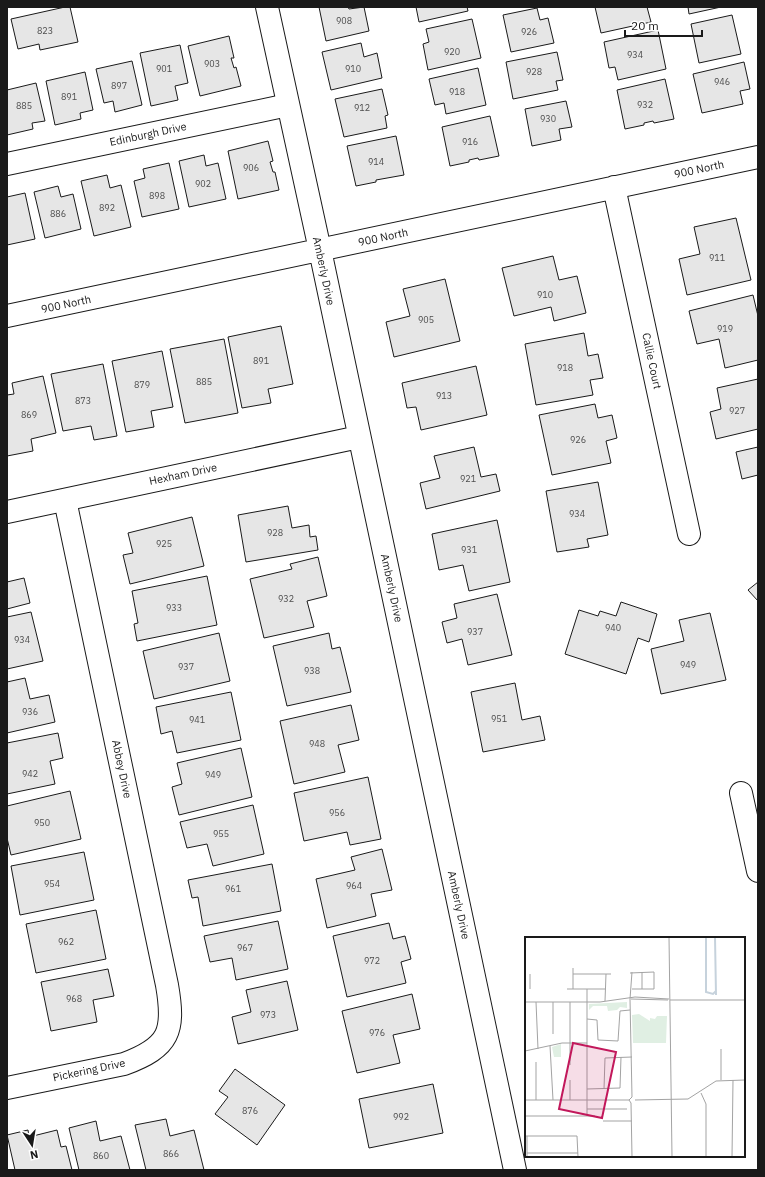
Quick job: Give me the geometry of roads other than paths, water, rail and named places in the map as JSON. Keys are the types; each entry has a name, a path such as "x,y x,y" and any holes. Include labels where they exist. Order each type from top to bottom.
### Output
{"street":[{"name":"Amberly Drive","path":"267,7 360,437 515,1170"},
{"name":"Edinburgh Drive","path":"7,164 288,105"},
{"name":"900 North","path":"7,316 758,157"},
{"name":"Callie Court","path":"614,188 689,534"},
{"name":"Hexham Drive","path":"7,512 360,437"},
{"name":"Abbey Drive","path":"65,500 167,985 170,1004 170,1022 165,1038"},
{"path":"741,793 758,871"},
{"name":"Pickering Drive","path":"7,1088 124,1064 153,1050 165,1038"}]}
